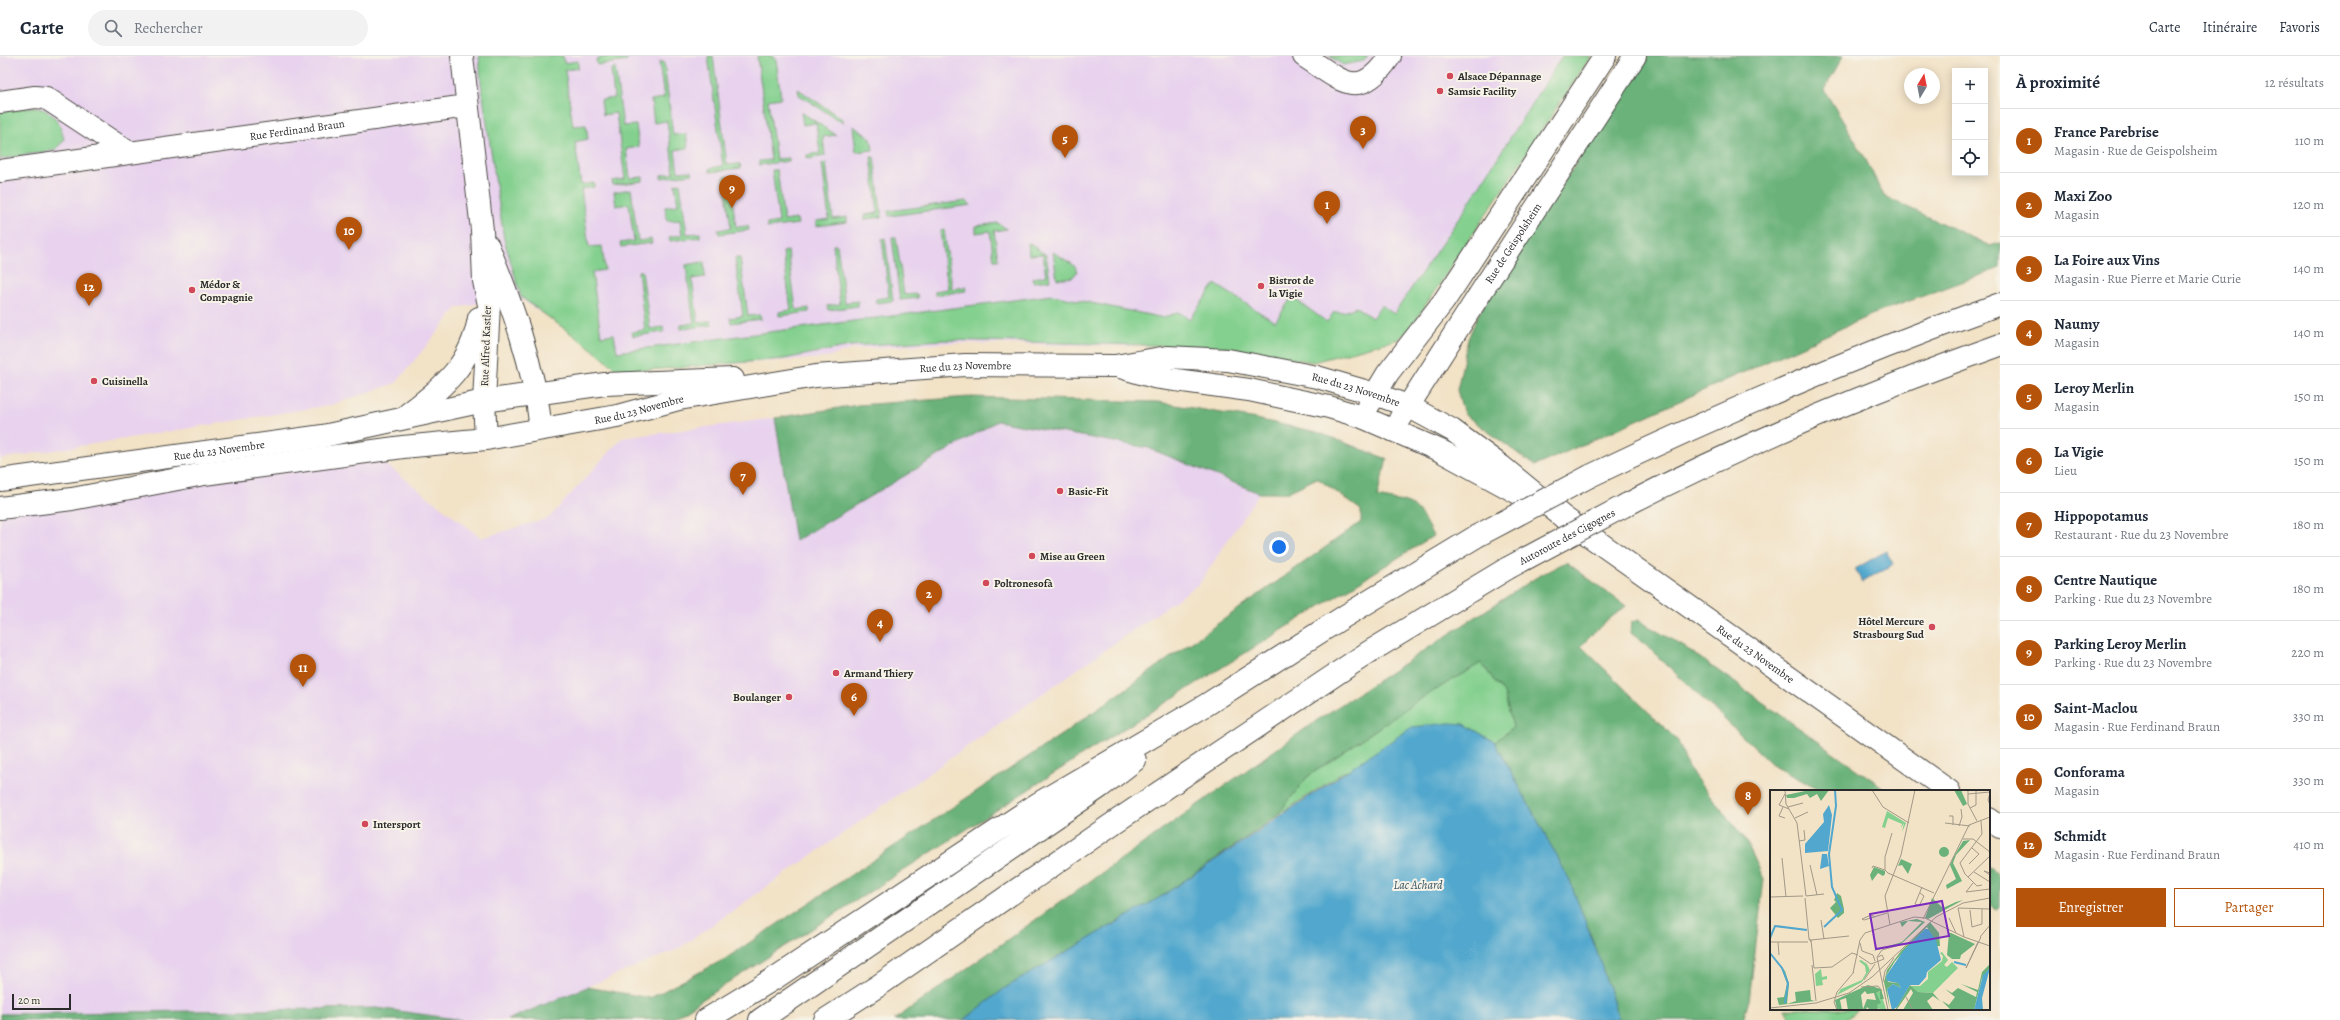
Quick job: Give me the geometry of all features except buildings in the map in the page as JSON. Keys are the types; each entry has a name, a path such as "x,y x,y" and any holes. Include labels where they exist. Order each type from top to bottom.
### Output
{"main road":[{"name":"Rue Alfred Kastler","path":"462,56 482,230 484,281 489,305 484,401 486,439"},
{"path":"1304,56 1339,79 1354,83 1362,83 1374,77 1390,56"},
{"path":"1362,417 1375,394 1444,301 1605,56"},
{"name":"Rue de Geispolsheim","path":"1394,431 1408,406 1636,56"},
{"path":"0,102 35,97 46,98 128,152"},
{"name":"Rue Ferdinand Braun","path":"0,171 467,106"},
{"name":"Rue Alfred Kastler","path":"482,230 510,302 538,394 541,428"},
{"path":"404,417 446,384 472,346 478,324 484,281"},
{"path":"706,1020 775,978 1038,803 1206,705 1345,616 1477,536 1590,476 1745,404 1914,334 2000,304"},
{"name":"Autoroute des Cigognes","path":"825,1020 878,986 1118,820 1369,652 1508,568 1693,470 1864,395 2000,345"},
{"name":"Rue du 23 Novembre","path":"0,480 323,436 436,410 484,401 617,383 816,376 965,365 1115,366 1167,357 1228,360 1317,377 1375,394 1408,406 1452,430 1478,448 1563,517 1948,790"},
{"name":"Rue du 23 Novembre","path":"1115,366 1154,377 1202,382 1283,397 1362,417 1441,450 1563,517"},
{"name":"Rue du 23 Novembre","path":"0,508 72,499 204,474 402,447 486,439 541,428 581,423 617,416 679,399 816,376"},
{"path":"760,1020 1100,787 1206,705"},
{"path":"1990,820 2000,827"}],"shaded area":[{"path":"0,56 1562,56 1465,209 1394,314 1209,344 1125,346 946,343 854,349 824,358 621,371 564,328 515,295 457,308 396,383 331,405 0,459"},
{"path":"775,418 795,541 997,421 1148,448 1259,493 1199,584 678,949 507,1020 462,1020 377,1008 0,1014 0,506 140,486 382,461 481,538 549,518 622,438"}],"green space":[{"path":"479,56 563,56 564,63 578,61 578,68 565,70 573,126 586,125 588,139 575,142 581,185 594,183 594,187 581,189 589,247 602,246 605,270 592,272 601,336 614,334 617,352 1052,295 1164,318 1178,312 1190,319 1215,284 1275,322 1292,297 1327,322 1334,312 1344,312 1356,307 1372,318 1381,305 1394,314 1465,209 1562,56 1591,56 1411,327 1399,339 1313,362 1223,347 944,340 850,346 784,359 648,370 616,369 592,349 521,297 504,239 481,83"},
{"path":"609,56 627,56 627,61 597,65 596,59"},
{"path":"708,56 713,56 727,165 740,164 741,168 710,172 710,168 723,166"},
{"path":"757,56 771,56 776,59 781,98 768,100 776,159 789,158 789,161 759,165 759,161 771,160"},
{"path":"1329,56 1368,56 1364,61 1343,65"},
{"path":"1648,56 1843,56 1824,90 1863,154 1884,196 1990,246 2000,243 2000,268 1871,315 1535,466 1464,414 1457,390 1468,339 1478,315 1520,247"},
{"path":"659,62 664,62 673,135 686,134 688,148 675,150 678,172 691,171 692,174 661,178 661,175 674,173 667,121 654,123 651,100 664,98"},
{"path":"615,68 623,126 636,125 639,147 626,149 630,178 643,177 643,181 613,185 612,181 625,179 616,113 603,115 601,100 614,98 611,69"},
{"path":"798,89 842,119 843,123 799,95"},
{"path":"32,107 45,110 54,117 60,127 64,140 55,150 0,159 0,112"},
{"path":"801,112 836,135 823,137 825,156 807,159 807,155 820,153 816,123 803,125"},
{"path":"853,126 871,138 873,150 856,152"},
{"path":"871,157 874,157 882,217 865,219 865,215 878,213"},
{"path":"826,163 833,219 847,217 847,222 816,226 816,221 829,219 822,164"},
{"path":"772,170 777,170 784,221 797,219 798,224 767,228 767,224 779,222"},
{"path":"729,176 736,227 748,226 749,230 719,234 718,230 731,228 724,177"},
{"path":"680,183 687,234 700,233 700,237 670,241 669,237 682,235 680,220 667,221 665,207 678,205 675,184"},
{"path":"631,189 638,241 651,239 652,243 621,247 620,243 634,241 629,204 616,206 614,192"},
{"path":"966,201 971,205 889,216 888,211"},
{"path":"998,223 1007,229 994,231 998,260 994,260 990,231 976,233 976,226"},
{"path":"944,230 952,289 966,287 966,291 935,295 935,291 948,289 940,231"},
{"path":"892,237 896,237 904,295 917,294 918,298 900,300"},
{"path":"885,238 893,301 876,303 876,299 889,297 882,239"},
{"path":"1028,243 1046,255 1050,280 1033,282 1032,278 1046,276 1043,254 1029,255"},
{"path":"833,245 837,245 845,303 858,301 858,306 828,310 827,306 840,304"},
{"path":"788,251 796,310 809,308 809,312 779,316 779,312 791,310 783,252"},
{"path":"1053,252 1075,266 1077,272 1073,277 1057,279"},
{"path":"735,258 740,258 748,316 760,315 761,319 731,323 730,318 743,316"},
{"path":"704,262 705,277 692,279 698,322 711,321 712,325 681,329 681,325 694,323 686,265"},
{"path":"638,271 642,271 650,329 663,327 664,332 633,336 632,332 645,330"},
{"path":"970,397 1158,402 1251,418 1317,432 1387,459 1377,497 1400,501 1412,506 1422,516 1433,536 1104,741 672,1019 507,1020 587,987 650,998 725,959 1064,733 1361,522 1361,510 1317,478 1286,493 1259,493 1148,448 997,421 795,541 775,418 858,405"},
{"path":"1566,562 1626,606 1604,623 1581,646 1678,741 1688,768 1745,839 1764,879 1749,1000 1743,1020 1619,1020 1597,952 1569,879 1495,742 1513,727 1504,693 1481,663 1420,699 1307,777 1276,817 1162,896 1005,988 964,1020 894,1020 1319,719 1537,577"},
{"path":"1638,620 1686,648 1887,790 1821,790 1775,767 1635,635 1630,633 1631,623"},
{"path":"1481,663 1504,693 1513,727 1495,742 1464,724 1345,771 1276,817 1307,777 1420,699"},
{"path":"1990,868 2000,876 2000,906 1996,909 1990,905"},
{"path":"377,1008 462,1020 0,1020 0,1014"},
{"path":"1786,1010 1857,1010 1845,1020 1791,1020"}],"water":[{"path":"1886,551 1893,564 1862,582 1855,569"},
{"name":"Lac Achard","path":"1450,723 1464,724 1495,742 1569,879 1597,952 1619,1020 964,1020 1005,988 1162,896 1412,727"}],"place":[{"name":"Alsace Dépannage","path":"1450,76"},
{"name":"Samsic Facility","path":"1440,91"},
{"name":"La Foire aux Vins","path":"1363,149"},
{"name":"Leroy Merlin","path":"1065,158"},
{"name":"Parking Leroy Merlin","path":"732,208"},
{"name":"France Parebrise","path":"1327,224"},
{"name":"Saint-Maclou","path":"349,250"},
{"name":"Bistrot de la Vigie","path":"1261,286"},
{"name":"Médor & Compagnie","path":"192,290"},
{"name":"Schmidt","path":"89,306"},
{"name":"Cuisinella","path":"94,381"},
{"name":"Basic-Fit","path":"1060,491"},
{"name":"Hippopotamus","path":"743,495"},
{"name":"Mise au Green","path":"1032,556"},
{"name":"Poltronesofà","path":"986,583"},
{"name":"Maxi Zoo","path":"929,613"},
{"name":"Hôtel Mercure Strasbourg Sud","path":"1932,627"},
{"name":"Naumy","path":"880,642"},
{"name":"Armand Thiery","path":"836,673"},
{"name":"Conforama","path":"303,687"},
{"name":"Boulanger","path":"789,697"},
{"name":"La Vigie","path":"854,716"},
{"name":"Centre Nautique","path":"1748,815"},
{"name":"Intersport","path":"365,824"}]}
